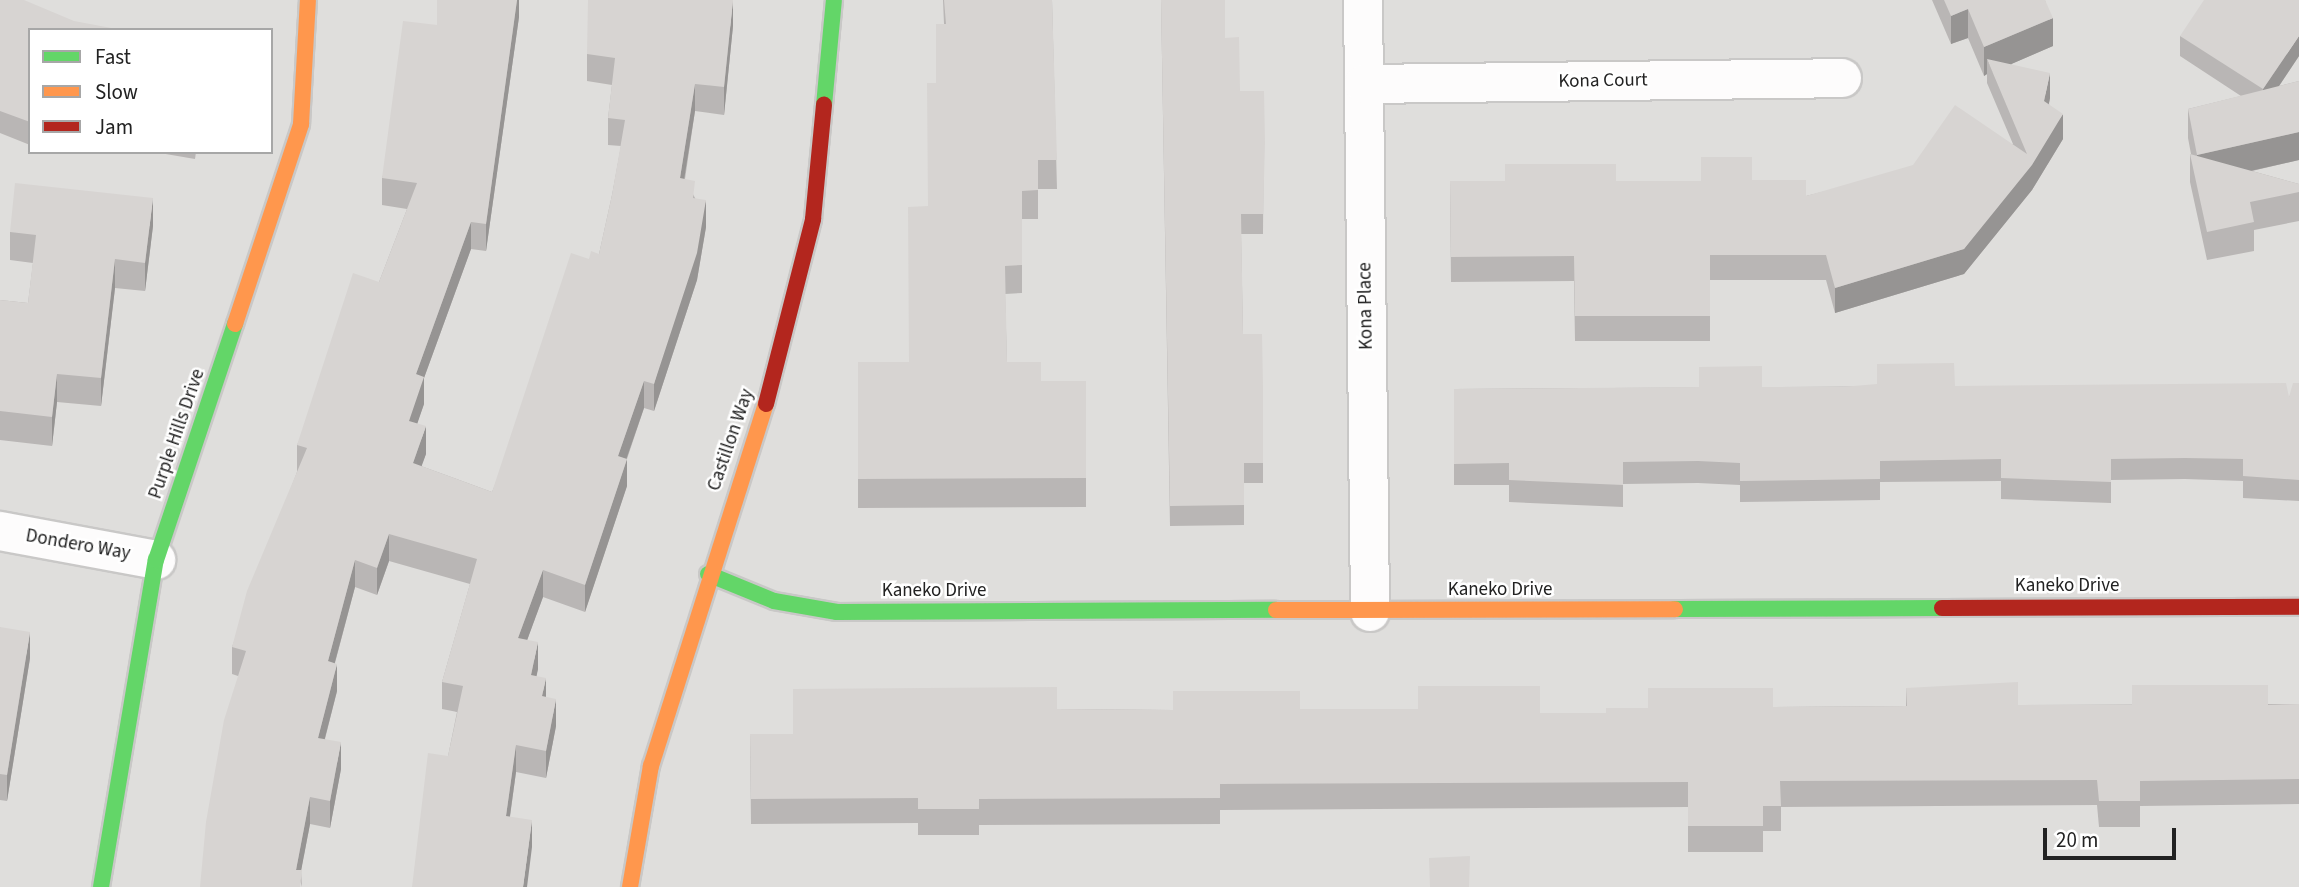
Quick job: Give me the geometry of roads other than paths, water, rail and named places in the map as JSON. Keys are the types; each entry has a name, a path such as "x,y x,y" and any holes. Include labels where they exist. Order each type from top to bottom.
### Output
{"street":[{"name":"Purple Hills Drive","path":"101,887 156,560 301,124 308,0"},
{"name":"Castillon Way","path":"630,887 652,766 708,574 777,370 813,219 834,0"},
{"name":"Kona Place","path":"1363,0 1370,612"},
{"name":"Kona Court","path":"1364,84 1842,78"},
{"name":"Dondero Way","path":"0,531 156,560"},
{"name":"Kaneko Drive","path":"708,574 774,601 837,612 2299,607"}]}
